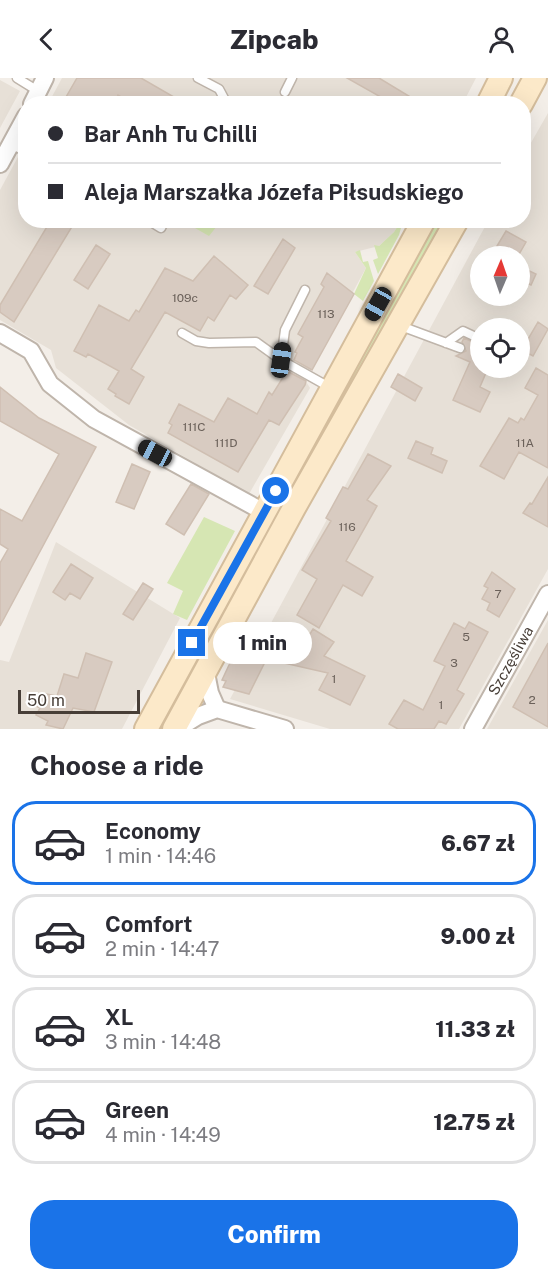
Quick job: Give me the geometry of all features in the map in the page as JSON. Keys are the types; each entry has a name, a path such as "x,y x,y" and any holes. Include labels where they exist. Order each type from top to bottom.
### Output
{"main road":[{"path":"492,96 501,78"},
{"path":"526,96 536,78"},
{"path":"146,729 420,228"},
{"path":"175,729 206,668 453,228"}],"street":[{"path":"0,164 18,148"},
{"path":"0,333 31,351 50,384 94,419 264,512"},
{"name":"Szczęśliwa","path":"473,729 548,594"},
{"path":"206,668 210,693 218,709"},
{"path":"175,729 204,713 218,709 285,729"}],"lane":[{"path":"17,78 38,91"},
{"path":"198,78 219,89 223,96"},
{"path":"285,92 292,78"},
{"path":"281,360 285,330 304,290"},
{"path":"398,325 460,348"},
{"path":"446,343 463,332 470,335"},
{"path":"182,333 196,341 209,343 256,342 281,360 332,388"}],"shaded area":[{"path":"62,78 476,78 467,96 52,96"},
{"path":"0,80 20,91 0,128"},
{"path":"548,113 548,569 459,729 330,729 230,699 470,254 470,306 530,306 530,246 475,246 484,228 531,228 531,143"},
{"path":"18,157 18,228 397,228 379,246 355,252 366,268 305,380 310,388 249,494 129,425 56,368 51,350 0,320 0,190"},
{"path":"56,542 180,618 122,729 0,729 0,660 9,662"},
{"path":"548,620 548,729 487,729"}],"green space":[{"path":"195,228 215,228 209,236"},
{"path":"397,228 401,228 378,274 373,260 378,258 374,245 379,246"},
{"path":"430,228 440,228 407,294 285,499 162,729 157,729"},
{"path":"360,250 363,262 368,261 374,281 363,301 354,294 366,268 355,252"},
{"path":"204,517 235,531 187,620 173,614 183,591 167,583"}],"building":[{"path":"77,78 141,78 172,96 118,95 67,96"},
{"path":"347,78 379,78 409,96 379,96"},
{"path":"46,228 71,228 14,322 0,312 0,305"},
{"path":"506,231 526,242 524,246 497,246"},
{"path":"283,239 295,248 268,294 254,286"},
{"path":"96,245 110,254 88,289 74,280"},
{"path":"214,256 248,285 236,299 230,295 214,321 208,317 200,331 165,312 131,369 144,377 129,404 115,396 116,394 108,389 119,371 88,354 86,357 74,351 99,305 129,321 136,310 139,312 165,268 193,281"},
{"path":"530,271 536,274 530,285"},
{"path":"327,273 354,294 312,370 294,360 297,353 295,352 303,337 298,334 324,287 321,284"},
{"path":"538,322 548,329 533,356 530,354 530,336"},
{"path":"464,338 470,341 470,362 456,356 466,351 462,342"},
{"path":"470,362 470,378 484,378 480,387 490,392 480,412 453,400"},
{"path":"536,368 548,375 548,468 519,452 504,479 480,466 509,418 518,423 521,418 524,420 538,395 525,388"},
{"path":"287,371 306,381 305,385 279,425 269,420 238,472 168,433 172,425 169,423 179,404 214,422 228,398 257,414 269,392 272,395"},
{"path":"398,374 422,388 415,401 391,387"},
{"path":"0,387 39,418 96,447 0,626 0,563 8,549 0,544 0,509 22,521 59,454 0,421"},
{"path":"416,441 433,448 431,454 447,461 442,473 408,458"},
{"path":"368,454 391,466 367,500 377,506 346,561 373,577 362,596 343,585 319,628 297,615 317,579 302,570 331,521 326,518 343,487 348,489"},
{"path":"132,464 150,472 134,509 116,502"},
{"path":"548,477 548,527 523,513 530,503 532,504"},
{"path":"191,484 209,494 184,535 166,524"},
{"path":"71,564 93,578 80,599 70,593 65,600 53,592"},
{"path":"492,572 515,589 499,617 487,610 490,603 482,599 488,588 484,586"},
{"path":"143,583 153,589 133,620 123,614"},
{"path":"469,622 488,632 457,690 464,694 446,724 439,721 434,729 398,729 389,724 404,700 423,710 445,666 434,661 454,623 465,629"},
{"path":"313,629 334,642 324,656 365,676 350,705 319,690 328,673 284,663 292,647 303,645"},
{"path":"548,643 548,727 513,707"},
{"path":"86,653 112,662 94,712 73,708 63,729 46,725 48,721 36,715 40,708 34,705 41,693 57,696 64,674 78,678"},
{"path":"241,654 266,660 249,694 223,687 226,681 222,680 229,665 234,657 238,659"}],"route":[{"path":"192,643 276,491"}]}
